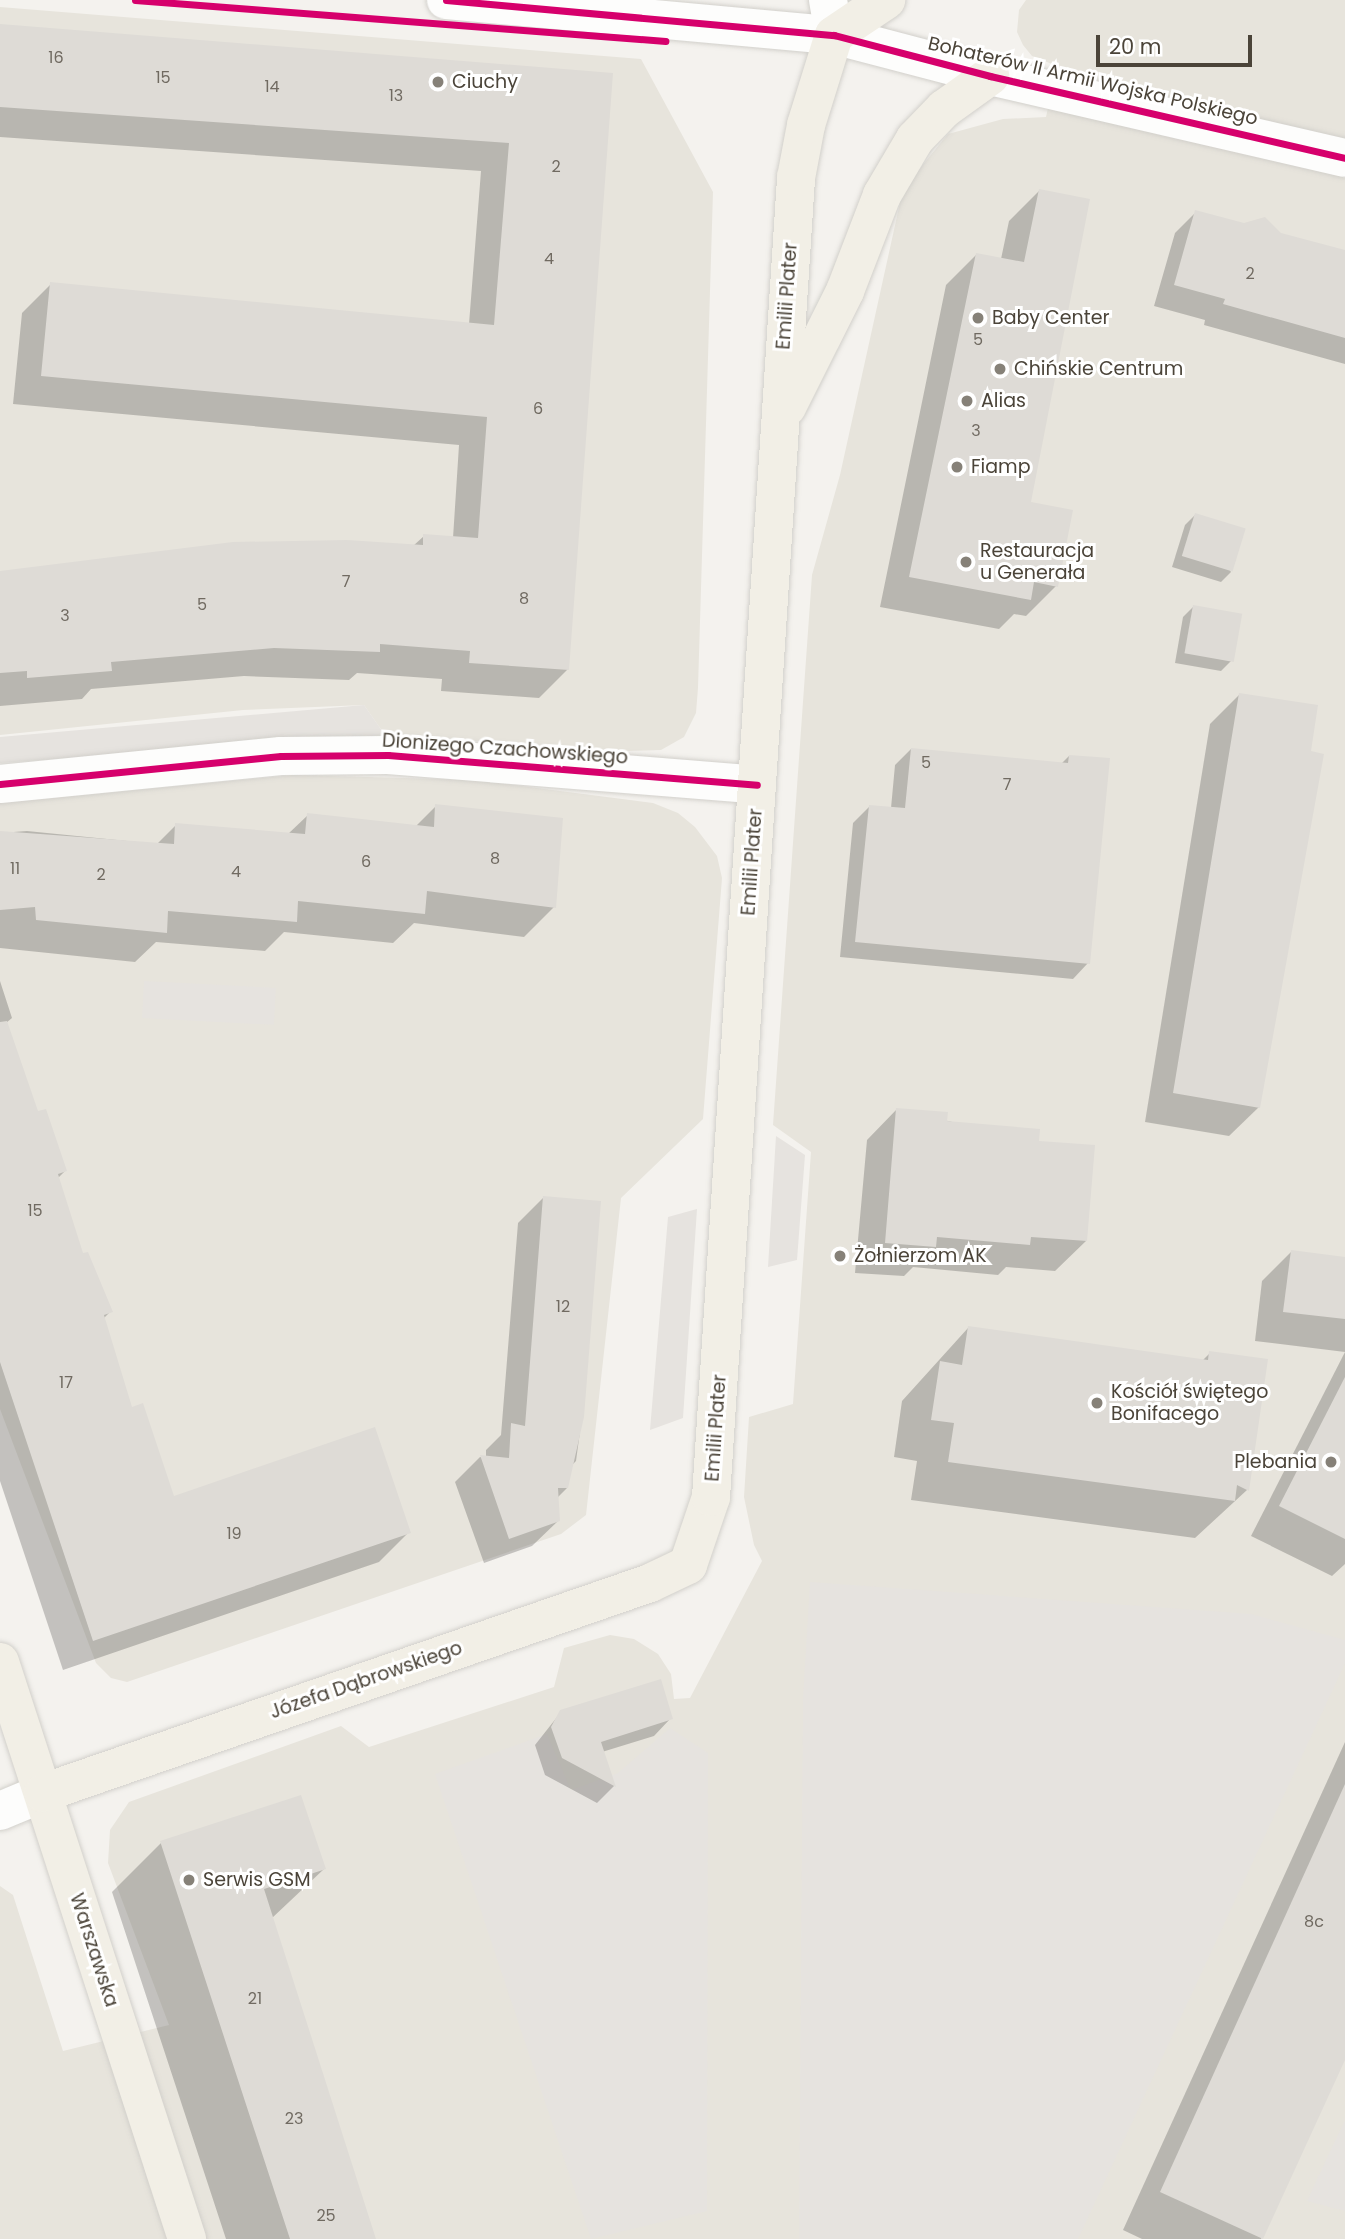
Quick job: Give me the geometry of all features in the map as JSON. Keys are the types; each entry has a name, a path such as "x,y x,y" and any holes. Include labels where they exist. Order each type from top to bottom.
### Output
{"main road":[{"path":"831,17 886,0"},
{"name":"Emilii Plater","path":"688,1565 710,1497 796,178 831,17"},
{"path":"779,422 845,291 882,195 915,139 944,109 990,76"},
{"name":"Józefa Dąbrowskiego","path":"43,1793 650,1583 688,1565"},
{"name":"Warszawska","path":"0,1662 187,2239"}],"street":[{"name":"Bohaterów II Armii Wojska Polskiego","path":"446,0 831,17 990,76 1345,158"},
{"name":"Dionizego Czachowskiego","path":"0,784 281,756 388,755 757,785"},
{"path":"0,1811 43,1793"}],"shaded area":[{"path":"1026,0 1345,0 1345,2239 0,2239 0,1886 13,1895 63,2051 169,2025 108,1863 110,1830 129,1802 341,1726 369,1747 554,1687 564,1648 610,1635 634,1639 658,1654 671,1674 674,1699 690,1698 762,1561 754,1545 744,1497 749,1417 793,1404 811,1152 773,1125 812,575 840,475 903,189 948,134 1003,119 1046,117 1057,66 1032,56 1023,45 1017,32 1019,10"},
{"path":"0,7 641,59 713,192 698,688 696,713 684,737 661,750 626,751 385,735 364,705 243,710 0,735"},
{"path":"364,705 385,735 0,763 0,737"},
{"path":"294,775 475,780 653,803 678,813 695,827 717,856 722,878 703,1119 621,1198 586,1515 561,1534 127,1682 111,1678 96,1663 0,1409 0,803"},
{"path":"144,981 276,988 274,1025 142,1018"},
{"path":"776,1136 805,1155 797,1260 768,1267"},
{"path":"697,1209 683,1418 650,1430 668,1217"},
{"path":"810,1582 1251,1614 1345,1640 1345,1663 1078,2239 799,2239 803,1699"},
{"path":"670,1728 708,1753 707,2211 591,2239 435,1774 547,1734 571,1790 618,1773"},
{"path":"1345,2120 1345,2211 1307,2201"}],"building":[{"path":"0,24 613,73 569,670 469,663 470,651 380,644 380,652 274,648 111,662 112,671 27,678 27,671 0,673 0,571 233,542 347,540 423,545 423,534 478,538 487,417 41,376 50,282 494,325 509,143 0,107"},
{"path":"1039,189 1090,199 1031,502 1073,510 1058,587 1034,582 1031,600 909,577 976,253 1024,262"},
{"path":"1195,210 1244,223 1265,217 1281,233 1345,250 1345,338 1223,304 1225,299 1174,285"},
{"path":"1195,513 1246,528 1233,572 1182,556"},
{"path":"1193,605 1242,614 1234,662 1184,653"},
{"path":"1239,693 1318,705 1311,751 1324,754 1260,1108 1173,1093"},
{"path":"911,748 1068,763 1069,755 1110,758 1090,964 855,942 869,805 905,808"},
{"path":"435,804 563,818 556,908 427,891 425,914 298,901 297,922 168,911 167,933 36,920 35,907 0,910 0,831 174,844 175,823 305,834 307,813 434,827"},
{"path":"7,1021 38,1111 46,1109 67,1171 58,1174 83,1253 88,1252 113,1312 104,1315 132,1407 143,1403 174,1496 375,1427 411,1533 93,1641 0,1362 0,1022"},
{"path":"896,1108 948,1112 947,1121 1040,1129 1039,1141 1095,1145 1087,1241 1031,1237 1030,1245 937,1237 936,1247 885,1243"},
{"path":"543,1196 601,1201 584,1417 568,1488 558,1488 560,1521 509,1539 480,1455 509,1458 511,1423 525,1426"},
{"path":"1291,1250 1345,1257 1345,1319 1283,1312"},
{"name":"Kościół świętego Bonifacego","path":"968,1326 1208,1360 1209,1351 1268,1359 1249,1491 1237,1485 1235,1501 948,1462 954,1423 931,1420 940,1361 962,1365"},
{"name":"Plebania","path":"1345,1377 1345,1539 1279,1506"},
{"path":"661,1679 673,1719 601,1742 616,1787 562,1758 551,1727 560,1710"},
{"path":"1345,1784 1345,2060 1263,2239 1160,2192"},
{"path":"301,1795 326,1869 264,1889 376,2239 290,2239 160,1841"}],"cycle path":[{"path":"135,0 665,41"},
{"path":"446,0 834,35 990,76 1345,158"},
{"path":"0,784 281,756 388,755 757,785"}],"place":[{"name":"Ciuchy","path":"438,82"},
{"name":"Baby Center","path":"978,318"},
{"name":"Chińskie Centrum","path":"1000,369"},
{"name":"Alias","path":"967,401"},
{"name":"Fiamp","path":"957,467"},
{"name":"Restauracja u Generała","path":"966,562"},
{"name":"Żołnierzom AK","path":"840,1256"},
{"name":"Kościół świętego Bonifacego","path":"1097,1403"},
{"name":"Plebania","path":"1331,1462"},
{"name":"Serwis GSM","path":"189,1880"}]}
